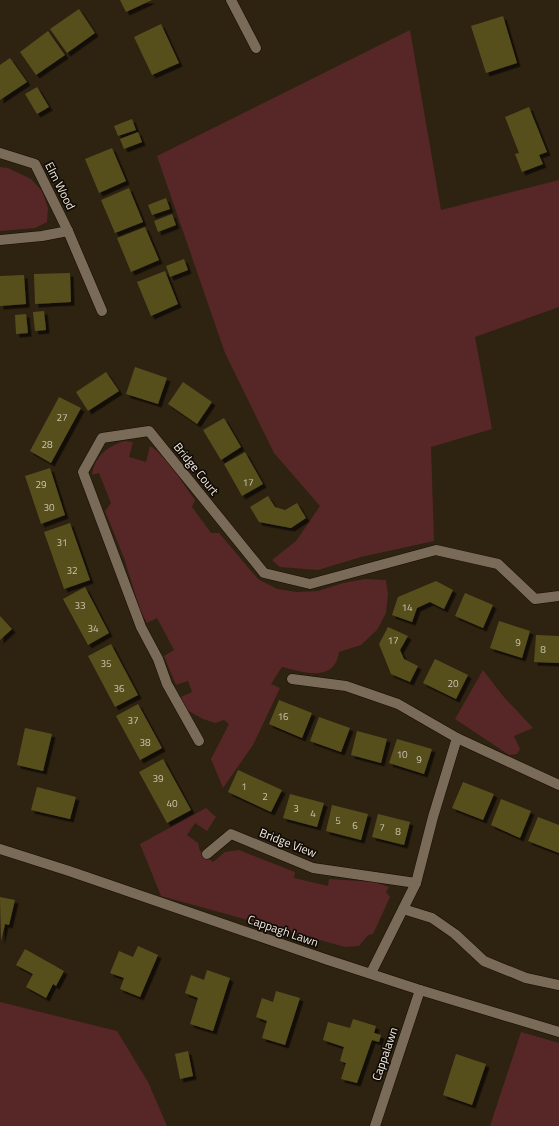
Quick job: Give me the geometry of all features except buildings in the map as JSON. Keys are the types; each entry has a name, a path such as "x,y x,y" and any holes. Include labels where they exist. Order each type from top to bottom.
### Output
{"street":[{"path":"231,0 256,48"},
{"name":"Elm Wood","path":"0,153 35,164 68,231 102,310"},
{"path":"0,240 42,236 68,231"},
{"name":"Bridge Court","path":"199,741 167,684 158,660 141,627 84,472 102,438 149,430 264,573 310,584 436,550 498,564 535,599 559,596"},
{"path":"292,679 346,686 398,704 457,738 559,785"},
{"path":"371,973 416,883 432,817 457,738"},
{"name":"Bridge View","path":"207,854 231,834 313,868 416,883"},
{"name":"Cappagh Lawn","path":"0,849 69,871 328,960 420,990 559,1032"},
{"path":"403,909 432,918 455,934 484,961 526,978 559,985"},
{"name":"Cappalawn","path":"374,1126 420,990"}],"shaded area":[{"path":"410,30 441,210 559,180 559,307 475,337 492,429 431,447 434,541 361,557 318,570 280,567 272,560 296,541 320,506 274,453 225,353 157,156"},
{"path":"0,167 8,168 31,179 42,191 48,208 47,222 35,228 0,231"},
{"path":"124,441 133,442 129,457 146,462 150,446 163,456 195,500 192,507 211,533 219,533 258,579 277,589 297,592 318,591 343,583 365,579 386,580 388,594 386,613 377,630 361,645 339,652 335,664 324,672 310,673 282,667 271,684 280,688 253,745 223,788 211,759 229,724 224,720 215,723 203,719 185,709 181,697 192,692 188,681 176,685 164,656 174,650 157,618 147,623 140,610 124,558 105,511 111,503 99,473 92,475 96,463 103,453 107,449"},
{"path":"483,670 503,696 533,728 514,736 520,749 517,754 509,755 455,719"},
{"path":"206,808 216,817 207,831 195,823 187,835 198,843 200,851 213,862 225,852 239,850 295,872 294,878 328,886 329,879 375,882 389,887 386,892 390,897 373,934 368,935 359,946 345,947 161,896 140,844"},
{"path":"0,1002 117,1031 148,1082 167,1126 0,1126"},
{"path":"521,1032 559,1043 559,1126 490,1126"}]}
